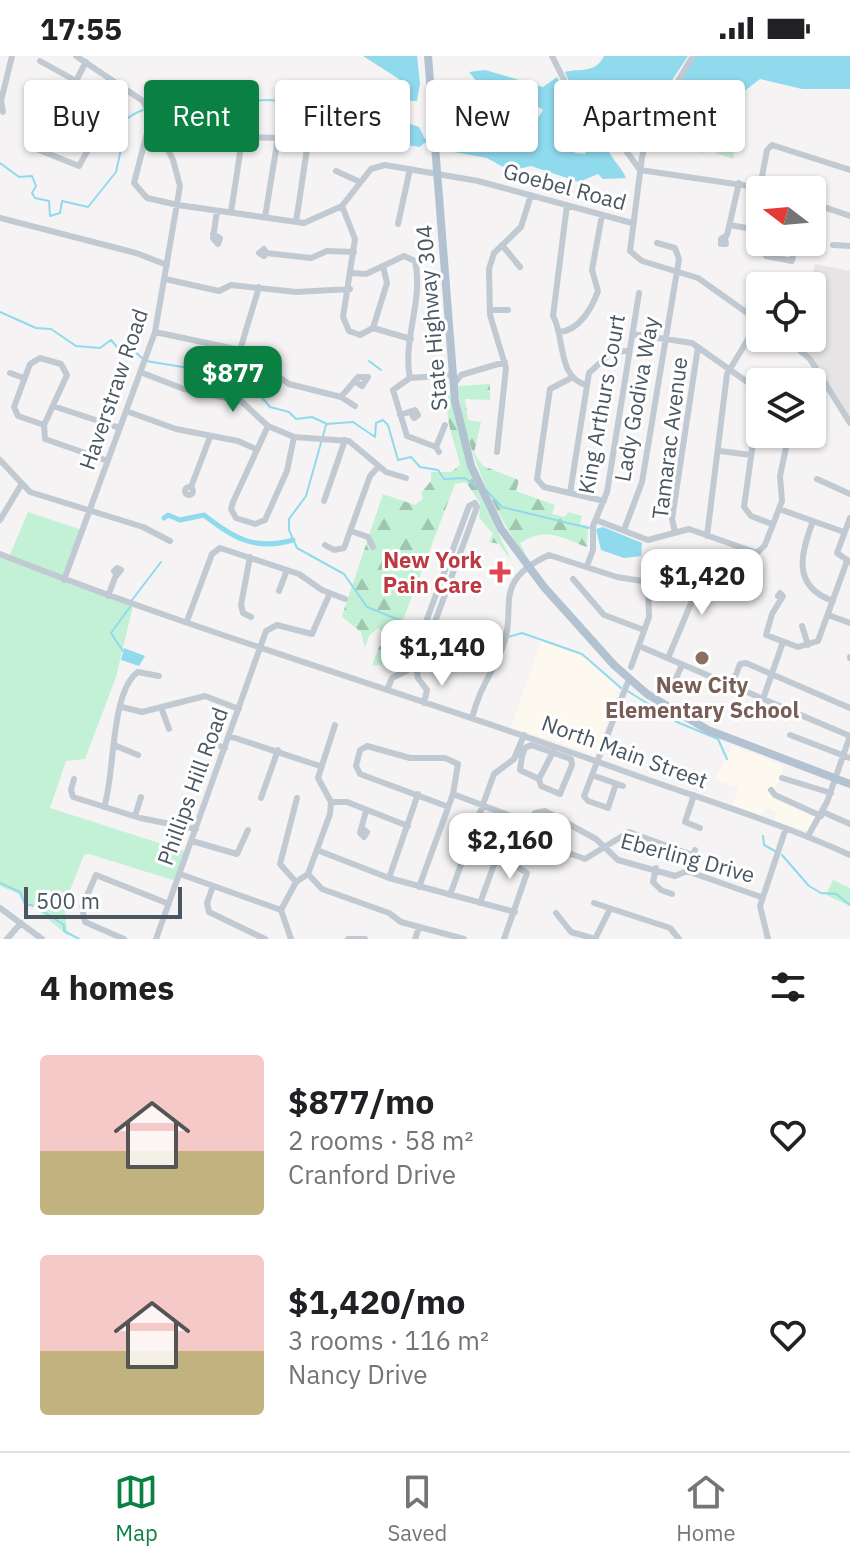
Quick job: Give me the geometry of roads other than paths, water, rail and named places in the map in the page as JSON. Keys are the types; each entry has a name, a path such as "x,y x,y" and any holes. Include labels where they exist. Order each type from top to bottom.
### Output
{"main road":[{"name":"State Highway 304","path":"428,56 453,388 462,434 480,489 528,569 629,679 660,703 698,724 850,782"}],"street":[{"path":"3,112 0,101 12,56"},
{"name":"Haverstraw Road","path":"76,56 114,80"},
{"path":"552,56 573,100 623,147 640,170 746,184"},
{"path":"693,56 653,118 640,170 629,247 633,256 698,278 746,312"},
{"path":"40,61 74,80"},
{"path":"77,80 86,62"},
{"name":"Haverstraw Road","path":"128,89 144,103"},
{"path":"231,212 241,144 246,137 275,138"},
{"path":"144,145 134,183 147,198 296,222 310,221 342,206 354,233 350,289 343,317 345,328 360,335 373,328 387,283 383,266"},
{"path":"762,176 767,150 772,145 850,170"},
{"path":"44,152 79,166 87,152"},
{"name":"Haverstraw Road","path":"64,580 155,332 178,205 178,172 169,152"},
{"path":"265,217 276,152"},
{"path":"296,222 307,152"},
{"name":"Goebel Road","path":"342,206 378,165 437,173 632,223"},
{"path":"398,224 410,169"},
{"path":"336,171 360,182"},
{"path":"725,238 739,183"},
{"path":"497,452 505,362 490,310 490,263 502,245 521,227 531,195"},
{"path":"567,205 553,316 559,332 559,345 573,377 587,385"},
{"path":"826,208 850,216"},
{"path":"213,234 217,211"},
{"path":"559,332 572,329 595,299 598,287 592,270 602,215"},
{"path":"0,218 136,253 167,265"},
{"path":"729,225 746,228"},
{"path":"657,243 677,250 679,259 676,271"},
{"path":"502,245 520,267"},
{"path":"833,245 850,246"},
{"path":"266,253 311,258 327,251 354,252"},
{"path":"352,273 366,274 404,256 415,261 407,361 410,378"},
{"path":"766,256 792,261 793,256"},
{"name":"Lady Godiva Way","path":"624,530 642,482 676,271"},
{"path":"165,279 219,291 231,285 296,292 350,289"},
{"path":"240,350 259,287"},
{"name":"King Arthurs Court","path":"587,566 596,520 604,501 639,293"},
{"path":"490,310 508,310"},
{"path":"373,328 411,339"},
{"path":"155,332 240,350 289,384 341,397 355,406"},
{"path":"632,334 686,341 746,382"},
{"path":"707,536 728,369 746,343"},
{"name":"Tamarac Avenue","path":"675,532 672,519 698,347"},
{"path":"570,493 590,371 612,352 629,351"},
{"path":"802,352 850,423"},
{"path":"44,425 15,413 14,403 35,359 64,367 66,379 44,425 43,436 50,443 108,461"},
{"path":"453,388 458,378 466,374 505,362"},
{"path":"140,372 184,389 241,401 268,426 294,437 345,440 356,445 379,466 406,478"},
{"path":"445,425 437,450 409,438 393,394 397,385 410,378 452,372 466,374"},
{"path":"10,373 24,378"},
{"path":"573,377 550,389 537,475 540,485 604,501"},
{"path":"341,397 356,382"},
{"path":"53,406 120,428"},
{"path":"126,411 176,429 256,449"},
{"path":"400,415 411,413"},
{"path":"268,426 231,509 236,518 262,524 287,471 294,437"},
{"path":"191,487 210,437"},
{"path":"324,501 345,440"},
{"path":"752,448 744,507 748,514 772,524"},
{"path":"596,520 648,540 685,529 753,553 763,548 779,509 780,472 786,448"},
{"path":"720,451 751,455"},
{"path":"0,460 30,492 143,527 170,541"},
{"path":"325,545 334,550 341,549 351,531 370,476 379,466"},
{"path":"817,479 850,494"},
{"path":"0,520 21,485"},
{"path":"387,690 391,679 407,672 427,631 477,507 475,503 470,505 448,575"},
{"path":"779,509 844,532"},
{"path":"781,598 766,633 798,647 821,638 849,562 837,553 850,518"},
{"path":"813,521 802,550 801,566 814,591 833,601"},
{"path":"351,531 368,537 373,547"},
{"path":"187,621 214,551 224,549 287,570 345,599"},
{"name":"North Main Street","path":"0,554 108,596 524,735 849,853"},
{"path":"472,718 482,684 504,642 508,594 528,569 554,555 617,577 648,582 650,613 631,667"},
{"path":"250,557 241,605 243,613 251,617"},
{"path":"668,658 708,563"},
{"path":"68,570 68,578 74,584"},
{"path":"279,591 287,570"},
{"path":"108,596 116,575"},
{"path":"573,579 604,615 644,630"},
{"path":"260,645 267,630 274,625 304,634 316,632 330,593"},
{"path":"828,615 850,623"},
{"path":"802,626 808,645"},
{"path":"424,703 427,689 416,673 427,631"},
{"path":"763,699 783,642"},
{"name":"Phillips Hill Road","path":"156,939 260,645"},
{"path":"639,646 850,739 847,757 822,814 808,836"},
{"path":"732,685 743,663 850,708"},
{"path":"676,678 682,665"},
{"path":"104,807 112,784 108,767 115,728 135,673 159,676"},
{"path":"592,775 620,785 608,808 584,796 596,761 629,679"},
{"path":"122,707 138,712 205,696 239,709"},
{"path":"161,707 169,729"},
{"path":"291,939 281,910 296,882 308,874 317,850 331,802 320,784 320,766 335,725"},
{"path":"524,735 519,755 520,770 539,779"},
{"path":"790,735 847,757"},
{"path":"229,736 320,766"},
{"path":"208,742 225,748"},
{"path":"114,745 138,755"},
{"path":"450,895 494,774 531,745 553,752 572,762 562,791 558,794 541,786 539,779 553,752"},
{"path":"419,887 460,769 445,758 410,758 367,746 360,750 356,766 360,774 446,806"},
{"path":"261,798 278,750"},
{"path":"782,778 831,793"},
{"path":"74,779 73,797 135,816 196,829"},
{"path":"771,790 787,801 850,824"},
{"path":"389,878 418,794"},
{"path":"453,794 529,823 532,840 579,859 591,857 623,835 636,833 694,852 687,871"},
{"path":"694,795 685,822 700,828"},
{"path":"135,816 141,797"},
{"path":"296,882 280,864 297,798"},
{"path":"331,802 347,802 408,826"},
{"path":"362,828 366,811"},
{"name":"Eberling Drive","path":"529,823 535,813 545,811 596,839 618,860 656,868 675,876 687,871 761,897"},
{"path":"768,939 760,916 761,897 786,828"},
{"path":"192,841 237,854 248,830"},
{"path":"472,836 499,851 527,873 504,939"},
{"path":"317,850 389,878 515,912"},
{"path":"480,903 499,851"},
{"path":"656,868 653,882 661,890 672,894"},
{"path":"180,874 281,910"},
{"path":"308,874 322,889 446,937 464,939"},
{"path":"124,939 85,922 82,907 96,875 169,904"},
{"path":"213,886 207,903 209,912 265,939"},
{"path":"594,903 670,928 679,939"},
{"path":"0,908 42,939"},
{"path":"556,913 571,932 595,939 610,909"},
{"path":"7,939 21,923"},
{"path":"415,939 419,927"},
{"path":"348,939 365,939"}],"water":[{"path":"363,56 417,56 420,84 417,101 410,99 410,80 399,79"},
{"path":"604,56 688,56 672,80 568,80 565,72 592,68"},
{"path":"695,56 850,56 850,89 802,89 760,79 745,91 745,80 681,80"},
{"path":"485,70 519,80 475,80 469,72"},
{"path":"557,77 558,80 554,80 554,152 610,152 626,178 603,179 598,174 579,182 531,166 510,171 487,158 453,152 538,152 538,118 543,110 538,106 538,86 543,87"},
{"path":"410,124 419,127 426,143 420,147 410,145"},
{"path":"603,527 642,543 641,556 624,558 601,550 596,529"},
{"path":"124,648 145,656 139,666 121,660"}],"waterway":[{"path":"259,101 275,101"},
{"path":"0,163 19,177 32,176 36,186 32,193 35,198 49,201 50,216 60,213 62,201 88,207 116,172 121,149 111,142 116,131 127,118 143,110"},
{"path":"0,312 36,328 51,329 76,346 100,348 111,340 117,347 133,350 142,358"},
{"path":"146,361 232,375 241,386 259,394 270,407 289,412 296,419 312,417 325,423"},
{"path":"369,361 381,370"},
{"path":"326,424 353,422 375,437 376,423 383,420 388,425 398,460 411,457 420,467 438,470 444,479 465,478 480,489"},
{"path":"326,425 306,496 289,519 289,530 297,548 344,574 367,607 419,628"},
{"path":"486,490 502,507 589,528"},
{"path":"164,518 168,515 180,520 204,515 245,540 267,544 293,540"},
{"path":"132,600 161,562"},
{"path":"123,651 111,633 130,607"},
{"path":"435,633 477,652 500,642"},
{"path":"508,637 522,633 582,654 621,688"},
{"path":"626,690 677,722 718,739 727,759"},
{"path":"763,836 764,845 775,851"},
{"path":"782,855 809,886 821,893 836,894 850,905"},
{"path":"0,883 20,892 25,904 35,906 64,925 64,931 79,939"}],"place":[{"name":"New York Pain Care","path":"500,572"},
{"name":"New City Elementary School","path":"702,658"}]}
